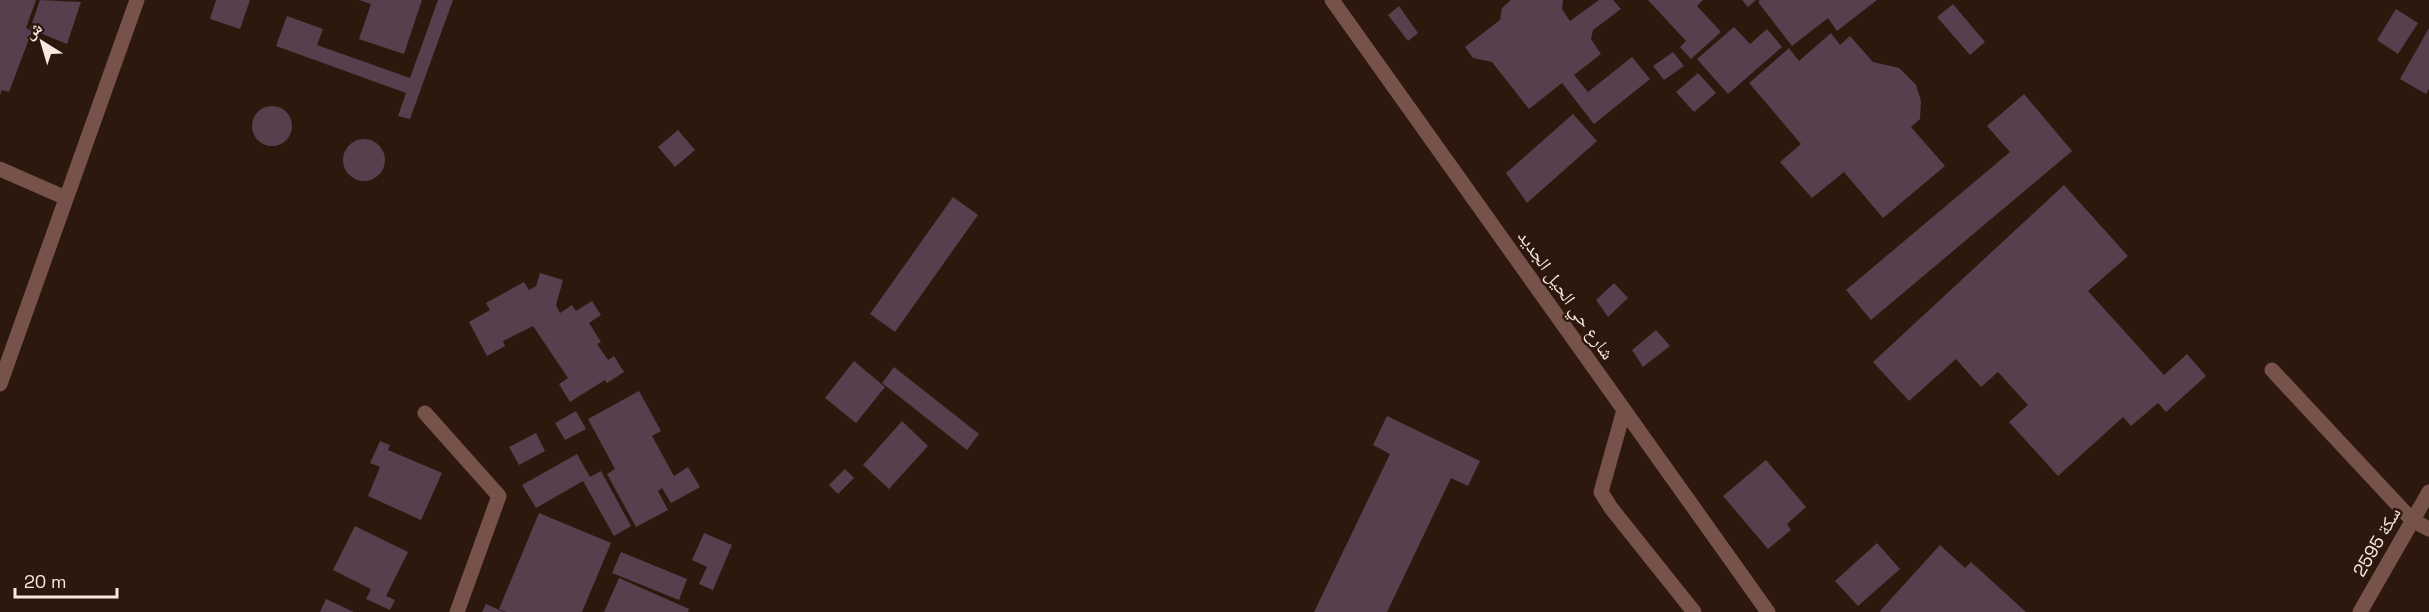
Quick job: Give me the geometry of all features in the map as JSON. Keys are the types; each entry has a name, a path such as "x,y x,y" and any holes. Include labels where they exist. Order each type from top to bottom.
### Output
{"street":[{"path":"0,384 137,0"},
{"name":"شارع حي الحيل الجديد","path":"1332,0 1768,612"},
{"path":"0,169 66,198"},
{"path":"2272,370 2412,520 2429,529"},
{"path":"1624,410 1601,492 1611,508 1694,612"},
{"path":"425,413 499,496 457,612"},
{"name":"سكة 2595","path":"2360,612 2429,492"}],"building":[{"path":"0,0 36,0 26,28 32,31 9,92 2,90 0,95"},
{"path":"40,0 81,2 67,44 30,29"},
{"path":"216,0 250,0 240,29 210,19"},
{"path":"359,0 422,0 404,54 359,39 371,4"},
{"path":"438,0 453,0 410,119 398,116 406,93 276,46 287,16 323,29 317,45 410,78"},
{"path":"1511,0 1563,0 1562,9 1570,21 1599,0 1613,0 1621,9 1593,30 1591,39 1601,54 1574,75 1588,92 1632,57 1650,79 1594,124 1562,83 1529,109 1492,62 1473,58 1465,47 1500,20 1502,8"},
{"path":"1648,0 1703,0 1697,6 1721,32 1691,59 1680,47 1686,41"},
{"path":"1742,0 1756,0 1748,7"},
{"path":"1760,0 1877,0 1837,31 1828,18 1792,46 1758,2"},
{"path":"1953,4 1985,42 1970,55 1937,17"},
{"path":"1399,6 1418,33 1408,41 1388,15"},
{"path":"2396,9 2418,23 2398,54 2377,40"},
{"path":"1734,27 1750,44 1767,29 1782,47 1728,94 1697,59"},
{"path":"2429,28 2429,89 2426,94 2400,79"},
{"path":"1831,33 1840,45 1850,36 1873,62 1899,68 1916,85 1921,101 1920,119 1911,127 1945,166 1883,218 1844,172 1812,198 1780,162 1801,144 1749,83 1789,48 1799,61"},
{"path":"1673,52 1684,66 1664,80 1653,66"},
{"path":"1698,73 1716,93 1694,112 1676,92"},
{"path":"2024,94 2072,151 1871,320 1846,290 2010,152 1987,126"},
{"path":"272,106 280,107 286,112 291,118 291,134 286,140 280,145 272,146 264,145 258,140 253,134 252,126 253,118 258,112 264,107"},
{"path":"1573,114 1597,141 1527,203 1506,173"},
{"path":"678,130 695,150 675,167 658,147"},
{"path":"364,139 379,145 385,160 379,175 364,181 349,175 343,160 349,145"},
{"path":"2064,185 2128,256 2088,291 2164,375 2187,354 2206,376 2166,412 2158,403 2131,426 2123,417 2058,476 2009,422 2028,405 1998,372 1981,387 1956,359 1909,401 1873,362"},
{"path":"953,197 978,215 895,332 870,314"},
{"path":"540,273 563,280 556,305 560,313 572,305 576,311 592,301 601,315 589,323 601,342 597,344 608,360 614,356 624,372 607,383 605,380 570,402 559,384 568,378 533,326 503,341 505,346 487,356 469,322 490,310 486,303 524,282 529,290 536,286"},
{"path":"1614,283 1628,298 1608,317 1596,300"},
{"path":"1656,330 1670,346 1643,367 1632,350"},
{"path":"854,361 885,387 856,423 825,398"},
{"path":"894,367 979,434 967,450 882,383"},
{"path":"639,391 661,431 652,436 674,476 688,467 700,487 671,503 662,488 658,491 668,510 636,527 607,474 615,469 588,419"},
{"path":"576,411 586,429 565,440 555,423"},
{"path":"1387,416 1480,461 1468,486 1451,478 1387,612 1314,612 1390,454 1373,445"},
{"path":"902,421 928,446 889,489 863,465"},
{"path":"536,433 545,451 519,465 509,447"},
{"path":"380,441 390,445 388,450 442,473 421,520 368,496 380,467 370,463"},
{"path":"577,454 590,477 601,471 631,526 614,536 583,481 536,508 522,485"},
{"path":"1766,460 1806,507 1787,524 1791,530 1768,549 1723,496"},
{"path":"845,469 854,478 838,494 829,485"},
{"path":"539,513 611,543 582,612 506,612 499,609"},
{"path":"355,526 408,552 386,596 395,600 390,610 366,599 371,589 333,570"},
{"path":"704,533 732,545 713,590 699,584 707,567 692,560"},
{"path":"1877,543 1900,569 1858,606 1835,581"},
{"path":"1940,545 1965,568 1971,562 2026,612 1881,612"},
{"path":"621,552 687,579 679,600 612,573"},
{"path":"619,578 689,609 688,612 604,612"},
{"path":"326,599 354,612 320,612"},
{"path":"486,604 504,612 482,612"}]}
